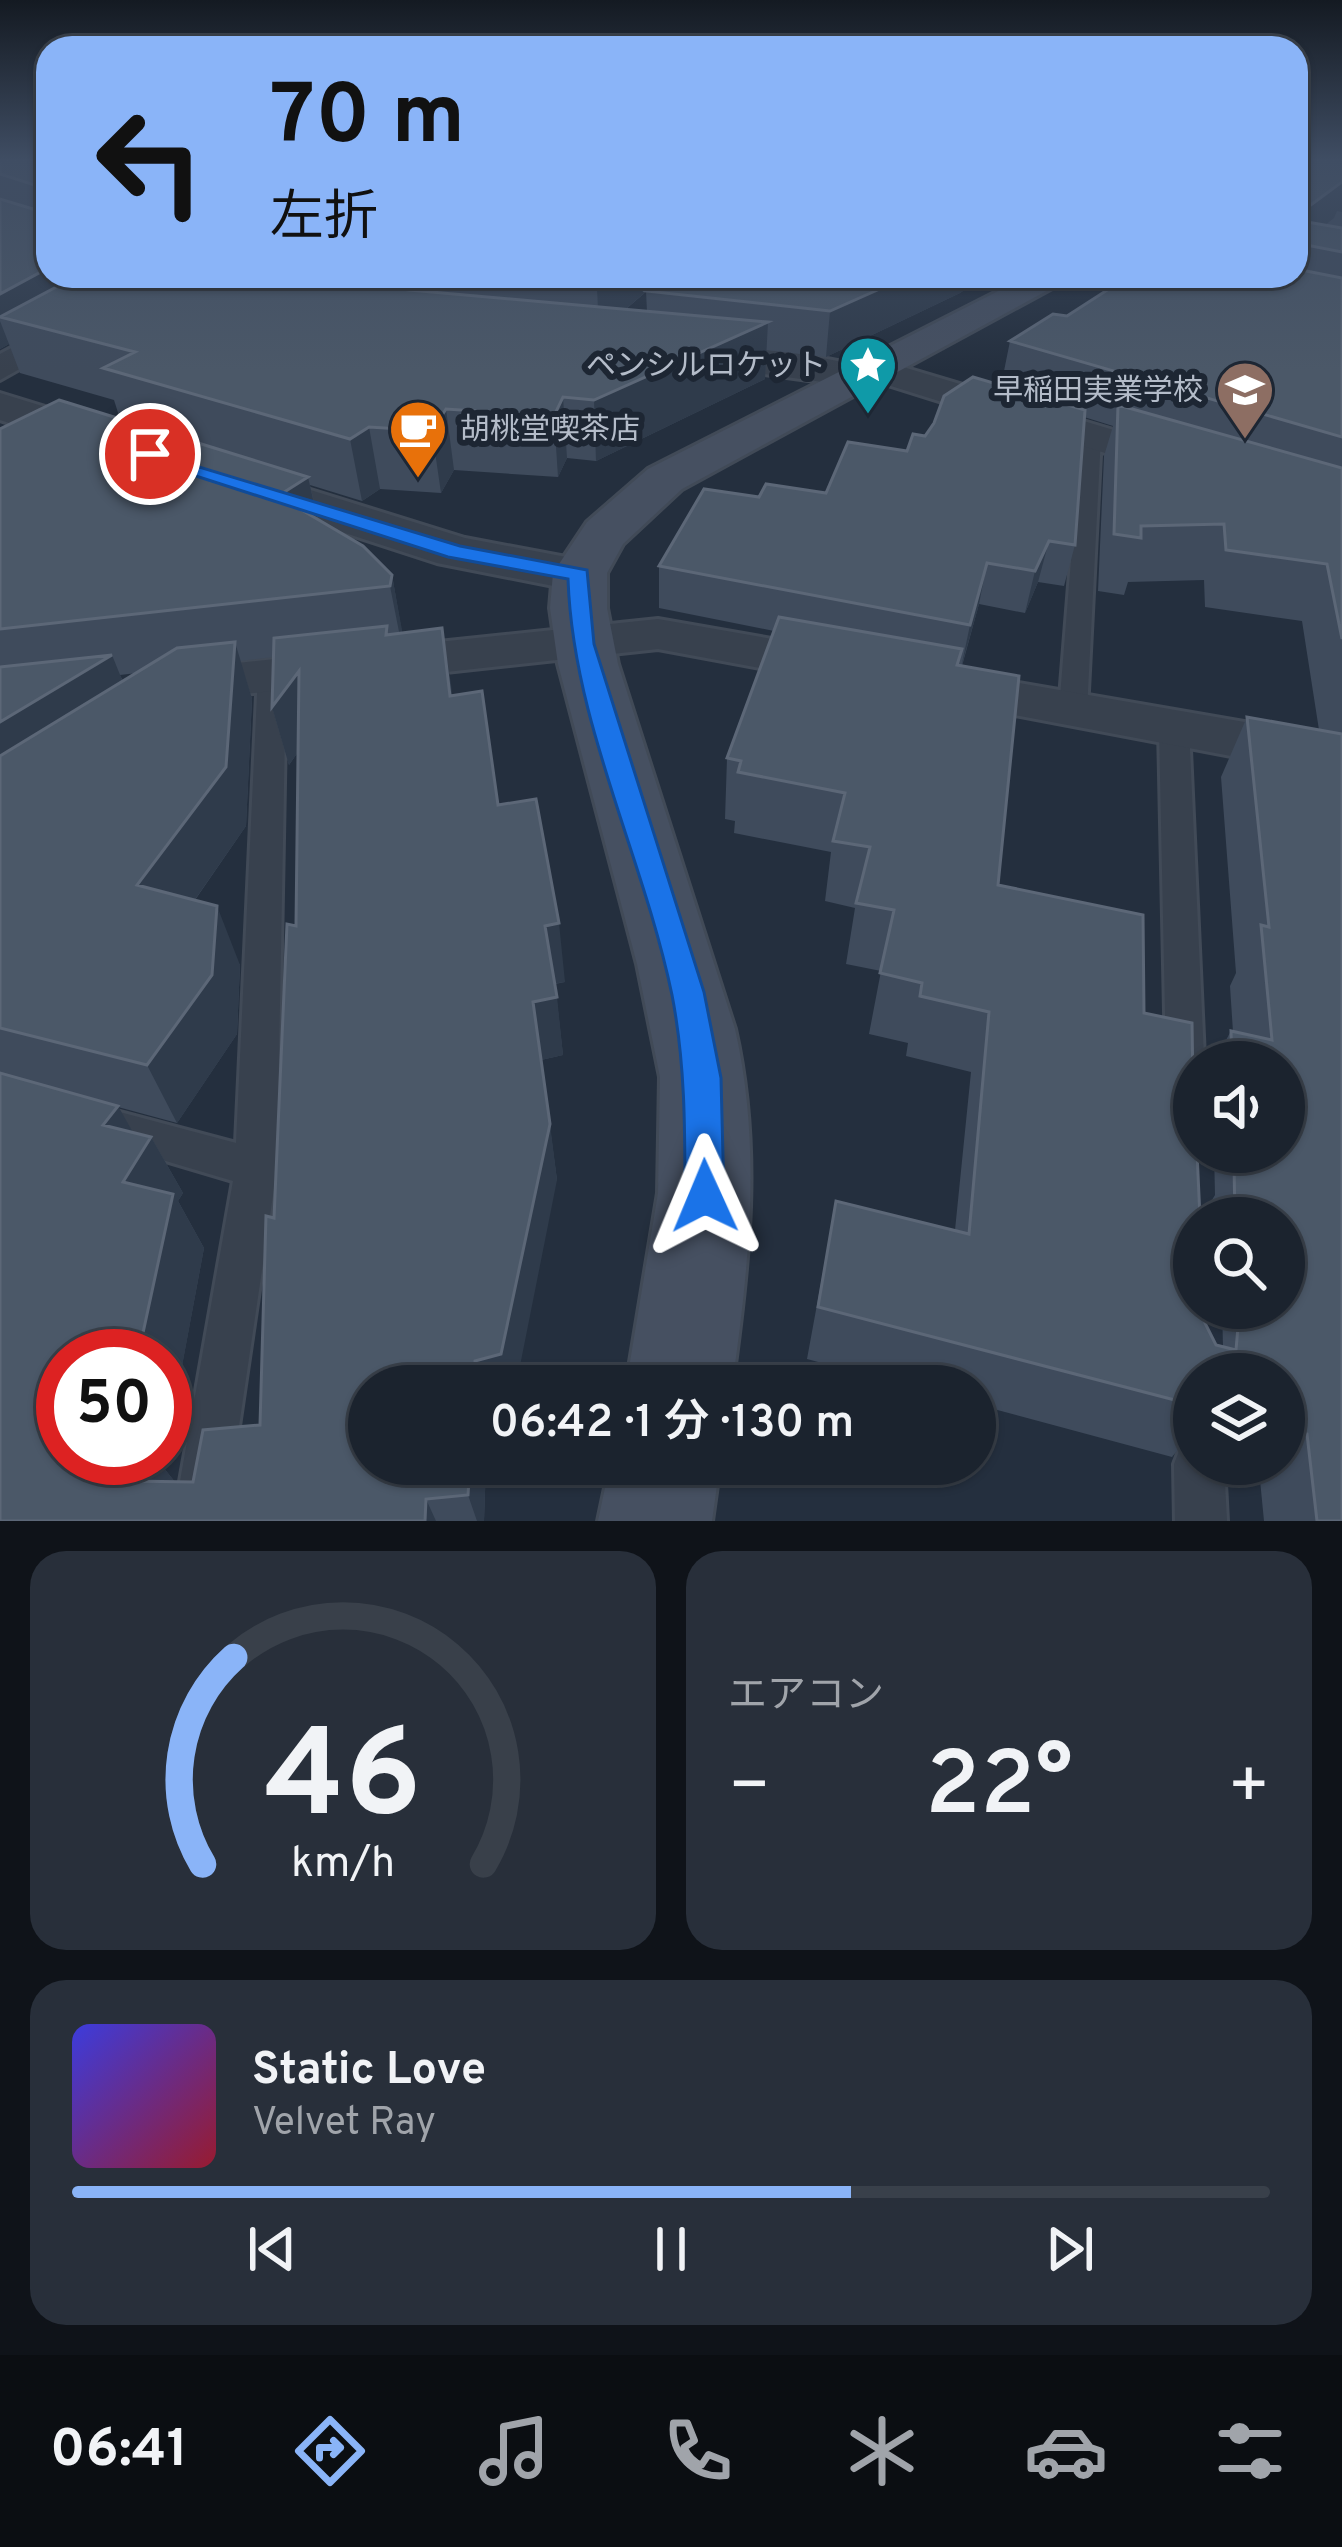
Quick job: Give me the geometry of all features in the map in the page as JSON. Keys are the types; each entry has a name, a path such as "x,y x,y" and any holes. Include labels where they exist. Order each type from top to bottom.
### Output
{"main road":[{"path":"683,1365 698,1282 705,1196 703,1078 688,992 580,609 614,523 665,479 1032,288"},
{"path":"655,1521 661,1485"}],"street":[{"path":"116,300 5,403 456,552 580,609 658,634 1342,758"},
{"path":"653,352 867,372 1228,478"},
{"path":"132,706 206,682 272,674 580,609"}],"lane":[{"path":"1073,710 1091,436"},
{"path":"199,1521 256,1168 272,674"},
{"path":"1174,728 1184,1041"},
{"path":"86,1120 256,1168"},
{"path":"1200,1485 1201,1521"}],"building":[{"path":"0,229 36,229 36,274 0,294"},
{"path":"1308,229 1342,229 1342,252 1308,245"},
{"path":"1308,271 1342,278 1342,437 1010,341 1053,314 1067,316 1110,288 1308,288"},
{"path":"54,288 396,288 768,322 594,400 563,397 554,416 446,409 432,431 369,427 350,439 103,368 135,352 0,317"},
{"path":"650,288 882,288 830,311 646,291"},
{"path":"973,377 1085,410 1075,545 1049,541 1035,571 987,563 970,625 659,566 704,489 759,497 766,484 826,493 848,442 907,451 913,434 925,436 934,423 944,396"},
{"path":"59,400 308,477 278,496 363,546 392,575 390,586 0,629 0,429"},
{"path":"1118,405 1342,468 1342,639 1327,564 1226,550 1224,524 1141,526 1141,538 1114,534"},
{"path":"779,617 962,649 957,665 1019,676 998,885 1143,915 1144,1013 1192,1023 1192,1041 1173,1041 1173,1173 1198,1173 1199,1197 1173,1197 1173,1329 1208,1329 1216,1345 1236,1350 1238,1329 1305,1329 1305,1197 1235,1197 1234,1173 1305,1173 1305,1041 1231,1041 1231,1031 1272,1040 1261,925 1269,927 1247,717 1342,734 1342,1521 1317,1521 1305,1433 1305,1353 1173,1353 1173,1400 818,1307 836,1201 969,1234 989,1012 920,996 922,983 880,973 894,910 856,903 870,847 833,841 845,793 738,772 741,761 727,758"},
{"path":"387,626 386,635 442,628 450,696 482,691 498,805 536,799 559,923 545,926 557,997 533,1002 550,1124 501,1354 475,1361 475,1365 348,1365 348,1485 469,1485 468,1495 426,1499 425,1521 0,1521 0,1073 118,1106 103,1125 151,1137 123,1182 173,1194 144,1329 36,1329 36,1485 192,1485 203,1430 260,1425 266,1216 274,1218 287,924 296,926 299,671 272,707 274,638"},
{"path":"235,642 226,767 137,885 217,906 212,975 147,1065 0,1028 0,756 177,648"},
{"path":"112,655 0,722 0,667"}],"place":[{"name":"ペンシルロケット","path":"868,416"},
{"name":"早稲田実業学校","path":"1245,441"},
{"name":"胡桃堂喫茶店","path":"418,480"}],"route":[{"path":"150,454 456,552 579,575 582,644 688,992 703,1078 705,1196"}]}
